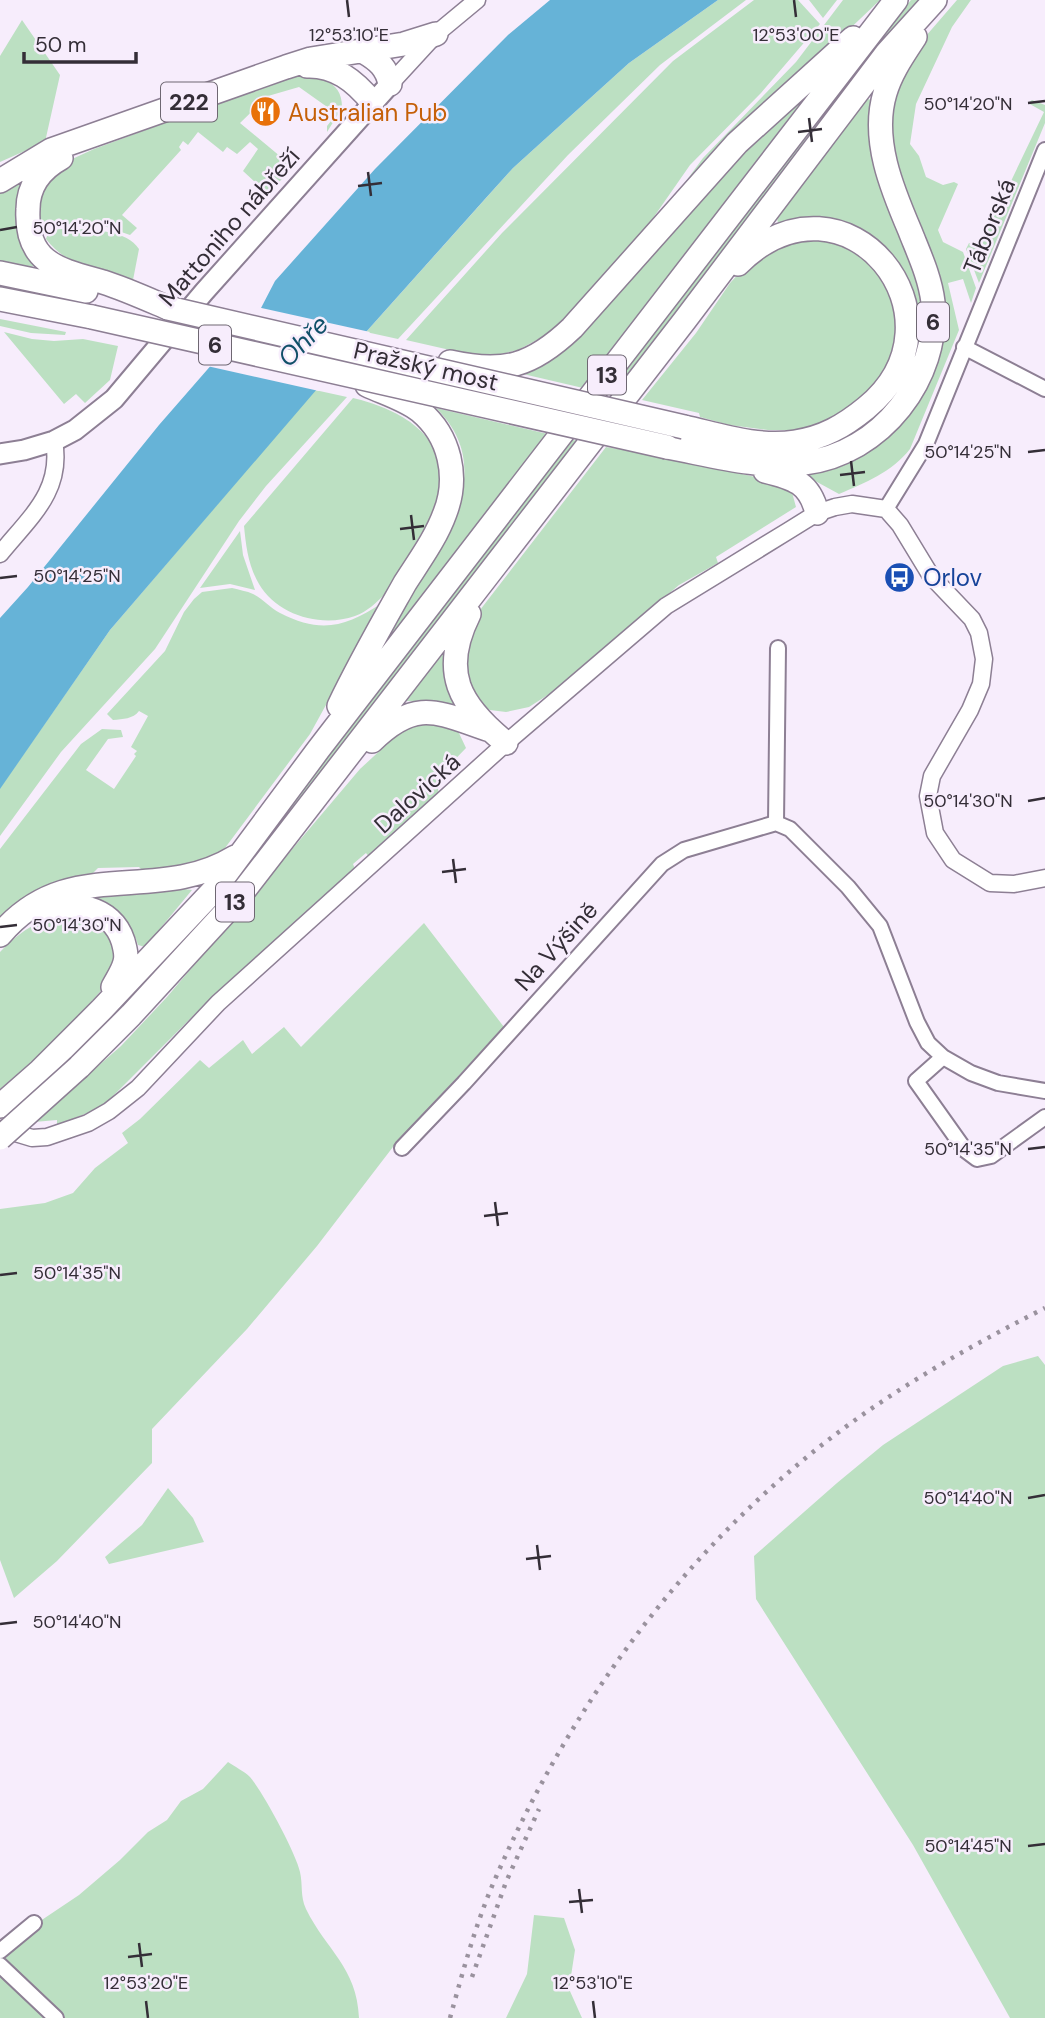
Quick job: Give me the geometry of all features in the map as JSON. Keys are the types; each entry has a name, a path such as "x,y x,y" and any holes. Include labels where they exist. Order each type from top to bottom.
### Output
{"highway":[{"name":"6","path":"364,355 424,356 476,368 503,367 529,360 553,346 737,144 895,0"},
{"name":"13","path":"0,1106 40,1072 214,890 318,750 895,0"},
{"name":"6","path":"667,447 756,463 804,463 834,456 861,443 891,419 910,394 928,359 933,328 933,300 925,268 899,206 886,165 882,142 882,114 892,75 937,0"},
{"name":"13","path":"0,1138 79,1067 131,1015 235,902 685,320 887,53 937,0"},
{"path":"286,66 311,59 364,52 436,34"},
{"path":"364,52 377,59 385,69 390,84"},
{"name":"222","path":"102,288 51,264 38,252 30,239 28,198 40,173 92,138 286,66 313,65 345,75 361,88 372,102"},
{"path":"0,181 51,150 92,138"},
{"name":"Pražský most","path":"102,288 168,308 364,355 684,427 769,443 793,443 824,436 849,422 876,400 894,376 905,350 907,324 903,299 882,258 862,243 842,233 815,229 792,232 756,248 685,320"},
{"name":"6","path":"0,273 102,288"},
{"name":"Pražský most","path":"0,299 92,317 667,447"},
{"path":"318,750 350,684 444,516 449,502 450,462 446,444 432,424 407,402 338,373"},
{"path":"667,447 794,480 807,488 817,513"},
{"path":"496,565 457,638 455,656 456,678 464,699 498,737"},
{"path":"329,782 384,729 424,711 440,713 498,737"},
{"path":"0,936 27,909 49,896 74,888 101,884 173,879 222,865 240,854"},
{"path":"0,936 33,916 55,907 72,905 92,909 106,916 117,928 126,951 125,962 102,1009"}],"main road":[{"name":"Mattoniho nábřeží","path":"0,454 24,450 75,430 114,399 204,292 390,84"}],"street":[{"name":"Mattoniho nábřeží","path":"390,84 436,34 477,0"},
{"name":"Táborská","path":"886,509 926,444 1045,150"},
{"path":"964,347 1045,389"},
{"path":"0,554 43,500 54,481 58,460 54,440"},
{"name":"Dalovická","path":"0,1129 32,1138 47,1137 88,1123 138,1088 218,1003 498,737 666,606 817,513 852,504 886,509"},
{"path":"886,509 900,525 932,576 972,620 982,646 984,674 981,684 970,710 932,776 928,796 935,833 953,860 990,883 1014,884 1045,878"},
{"path":"778,648 776,823 790,829 800,838 848,887 880,926 917,1023 928,1043 943,1057 971,1073 998,1083 1045,1091"},
{"name":"Na Výšině","path":"402,1149 662,864 684,850 776,823"},
{"path":"943,1057 916,1081 965,1150 977,1159 991,1156 1045,1117"},
{"path":"0,1951 34,1923"},
{"path":"0,1965 56,2018"}],"green space":[{"path":"718,0 746,0 660,65 568,155 398,339 366,332 513,168 629,63"},
{"path":"754,0 798,0 820,24 761,93 690,165 651,221 587,295 548,334 518,350 501,354 472,355 406,340 502,233 673,61"},
{"path":"809,0 837,0 823,18"},
{"path":"843,0 880,0 678,192 703,158 796,62"},
{"path":"911,0 920,0 614,394 607,392 860,61"},
{"path":"957,0 971,0 952,27 916,104 910,144 919,156 926,177 943,185 954,182 958,184 938,230 943,242 963,252 976,288 971,303 963,279 948,283 959,330 910,449 886,470 839,494 796,475 840,464 936,354 891,155 890,101 919,44"},
{"path":"22,20 60,75 45,142 0,162 0,56"},
{"path":"297,74 321,79 334,86 341,99 342,108 327,132 331,121 330,109 299,87 268,96 240,123 293,167 268,194 243,171 258,149 250,142 237,154 227,147 223,152 198,132 188,145 183,141 179,147 181,150 122,215 137,228 130,235 98,224 34,225 36,197 59,165 94,149"},
{"path":"802,98 583,388 523,374 547,364 578,339 720,172"},
{"path":"868,99 872,100 924,298 922,343 911,370 888,407 871,424 815,451 877,412 910,288 816,220 778,223 777,218"},
{"path":"1032,100 1045,105 1045,123 979,283 966,249 969,243 979,248 1044,112 1028,103"},
{"path":"23,177 36,265 29,268 0,262 0,191"},
{"path":"60,229 109,232 134,243 139,249 133,280 96,271 74,262 46,239 50,232"},
{"path":"807,240 825,240 858,252 881,273 898,315 892,359 878,385 830,424 800,430 768,430 729,425 700,417 699,413 642,400 696,333 730,283 748,264 777,246"},
{"path":"0,319 66,332 65,335 31,333 0,326"},
{"path":"4,332 32,339 83,339 118,346 110,380 85,403 76,394 64,404"},
{"path":"315,390 347,397 266,486 239,521 155,649 61,752 0,836 0,788 110,630"},
{"path":"353,398 391,411 422,432 433,446 439,463 440,482 435,504 425,527 386,593 368,609 355,616 314,619 288,611 267,595 252,570 244,526"},
{"path":"436,408 548,434 366,672 393,621 438,548 460,502 464,478 463,454 454,431"},
{"path":"570,439 577,441 303,798 214,910 127,1007 129,998 299,792"},
{"path":"606,447 677,459 790,485 796,507 716,557 718,563 679,585 554,691 529,707 506,712 490,710 480,705 466,686 467,636 480,610"},
{"path":"240,531 243,555 255,590 230,584 200,588"},
{"path":"232,588 253,594 276,611 308,624 333,625 345,622 382,603 310,734 225,848 211,860 145,873 139,867 98,868 90,876 0,924 0,849 81,744 102,729 121,730 123,737 108,739 86,770 114,789 136,756 134,754 137,751 131,747 148,716 139,711 131,717 113,720 107,714 165,651 184,612 194,599 202,592"},
{"path":"442,652 445,652 458,703 456,708 431,702 406,701"},
{"path":"423,721 458,731 466,748 436,779 439,794 369,857 366,853 353,864 355,869 209,1000 105,1104 57,1125 57,1120 34,1122 121,1046 167,997 360,769 399,733"},
{"path":"176,888 192,890 145,947 138,945 123,919 81,892"},
{"path":"74,915 104,924 119,955 105,986 63,1035 0,1089 0,952 18,935 34,926"},
{"path":"424,923 504,1027 396,1143 317,1246 247,1329 152,1429 152,1463 57,1561 14,1598 0,1560 0,1209 45,1203 73,1193 95,1168 128,1143 122,1133 200,1060 209,1068 243,1040 252,1054 284,1027 301,1047"},
{"path":"1038,1356 1045,1365 1045,2018 1010,2018 913,1845 756,1599 754,1556 883,1445 1003,1366"},
{"path":"168,1488 193,1518 204,1542 109,1564 105,1557 142,1525"},
{"path":"228,1762 250,1777 286,1838 300,1872 306,1909 347,1972 357,2000 359,2018 0,2018 0,1948 79,1895 148,1832 167,1820 181,1801 203,1789"},
{"path":"534,1915 564,1918 575,1950 569,1989 582,2018 506,2018 527,1974"}],"water":[{"name":"Ohře","path":"550,0 718,0 629,63 513,168 366,332 110,630 0,789 0,618 159,425 261,308 275,281 375,169 508,35"}],"pier":[{"path":"257,307 370,332 319,391 207,366"}],"railway":[{"path":"450,2018 482,1911 528,1810 563,1745 603,1683 646,1623 693,1566 744,1513 799,1463 858,1418 949,1360 1045,1308"},
{"path":"472,1977 506,1882 539,1809"}],"place":[{"name":"Australian Pub","path":"265,112"},
{"name":"Orlov","path":"900,577"}]}
